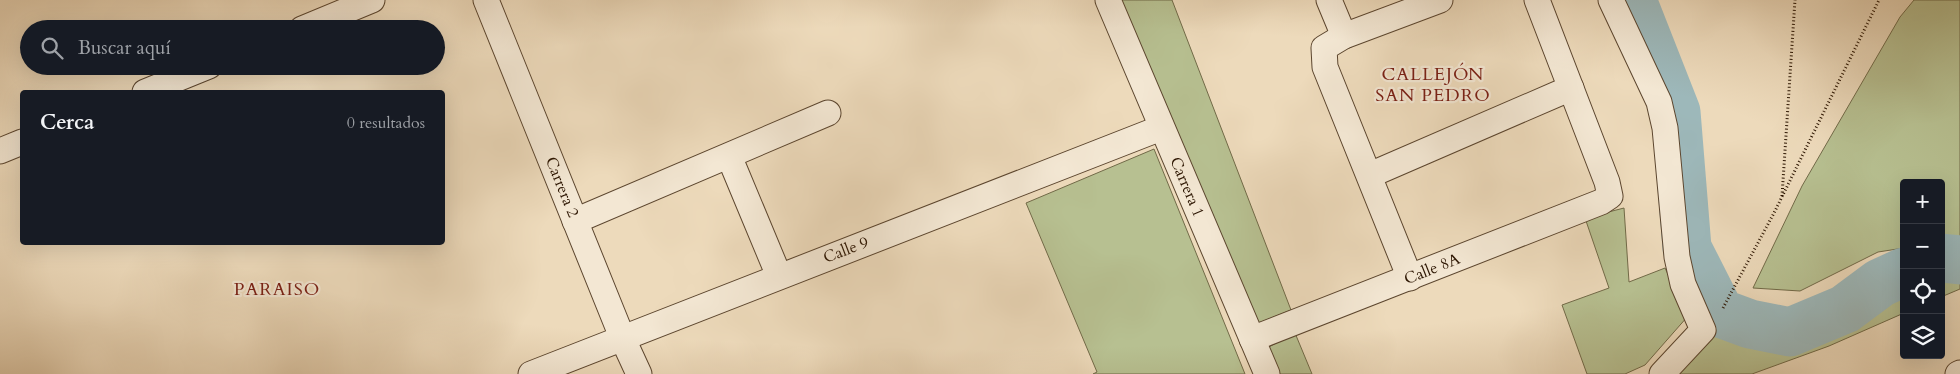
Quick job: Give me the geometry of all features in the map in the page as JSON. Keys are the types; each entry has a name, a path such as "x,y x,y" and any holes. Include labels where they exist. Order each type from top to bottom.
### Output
{"street":[{"path":"324,20 372,0"},
{"name":"Carrera 2","path":"486,0 622,337 639,374"},
{"name":"Carrera 1","path":"1108,0 1267,374"},
{"path":"1329,0 1344,36"},
{"path":"1410,278 1325,66 1324,48 1344,36 1440,0"},
{"path":"1370,175 1571,88 1538,0"},
{"path":"1612,0 1659,102 1665,128 1677,257 1683,284 1703,330 1662,374"},
{"path":"150,90 187,75"},
{"name":"Calle 8A","path":"1252,339 1601,202 1610,196 1607,182 1571,88"},
{"path":"576,222 828,113"},
{"name":"Calle 9","path":"531,374 1161,128"},
{"path":"0,151 20,143"},
{"path":"729,156 779,276"}],"path":[{"path":"1781,199 1795,0"},
{"path":"1703,330 1720,313 1781,199 1879,0"}],"green space":[{"path":"1118,0 1172,0 1291,310 1254,325"},
{"path":"1914,0 1960,0 1960,239 1945,241 1945,179 1900,179 1900,249 1878,252 1800,291 1753,288 1802,186 1900,17"},
{"path":"1154,149 1245,374 1093,374 1097,372 1026,203"},
{"path":"1624,208 1629,282 1665,268 1688,316 1645,365 1625,374 1587,374 1562,305 1609,288 1585,218"},
{"path":"1960,268 1960,289 1945,295 1945,269"},
{"path":"1900,285 1900,315 1829,346 1752,374 1662,374 1703,330 1751,344 1772,345 1793,342 1813,336 1851,316"},
{"path":"1295,333 1312,374 1278,374 1267,348"}],"waterway":[{"path":"1632,0 1676,112 1687,248 1720,313 1750,324 1790,332 1845,309 1880,283 1900,274"},
{"path":"1945,258 1960,260"}],"district":[{"name":"CALLEJÓN SAN PEDRO","path":"1433,84"},
{"name":"PARAISO","path":"277,289"}]}
